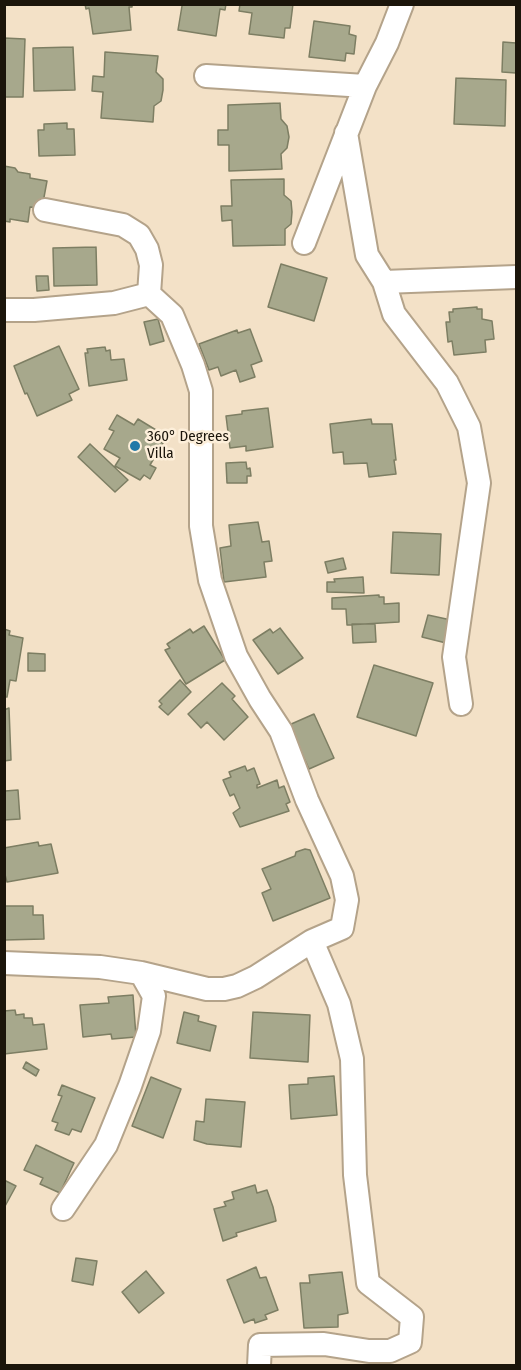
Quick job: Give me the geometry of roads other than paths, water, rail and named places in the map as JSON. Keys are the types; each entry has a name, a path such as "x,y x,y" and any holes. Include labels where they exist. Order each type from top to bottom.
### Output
{"street":[{"path":"304,243 365,86 387,43 402,4"},
{"path":"206,75 365,86"},
{"path":"346,133 367,255 384,282 394,314 447,382 469,427 479,483 454,657 461,704"},
{"path":"45,210 123,225 139,235 147,249 151,265 149,294"},
{"path":"384,282 516,277"},
{"path":"4,310 34,310 114,303 149,294"},
{"path":"4,963 100,967 141,973 207,989 224,989 256,977 312,941 342,928 347,900 342,876 307,800 281,731 236,656 210,580 201,526 201,391 194,365 172,315 149,294"},
{"path":"259,1365 260,1346 324,1344 369,1351 390,1351 410,1342 412,1317 368,1282 355,1175 352,1059 339,1004 312,941"},
{"path":"63,1209 106,1145 130,1086 149,1030 154,996 141,973"}],"place":[{"name":"360° Degrees Villa","path":"135,446"}]}
